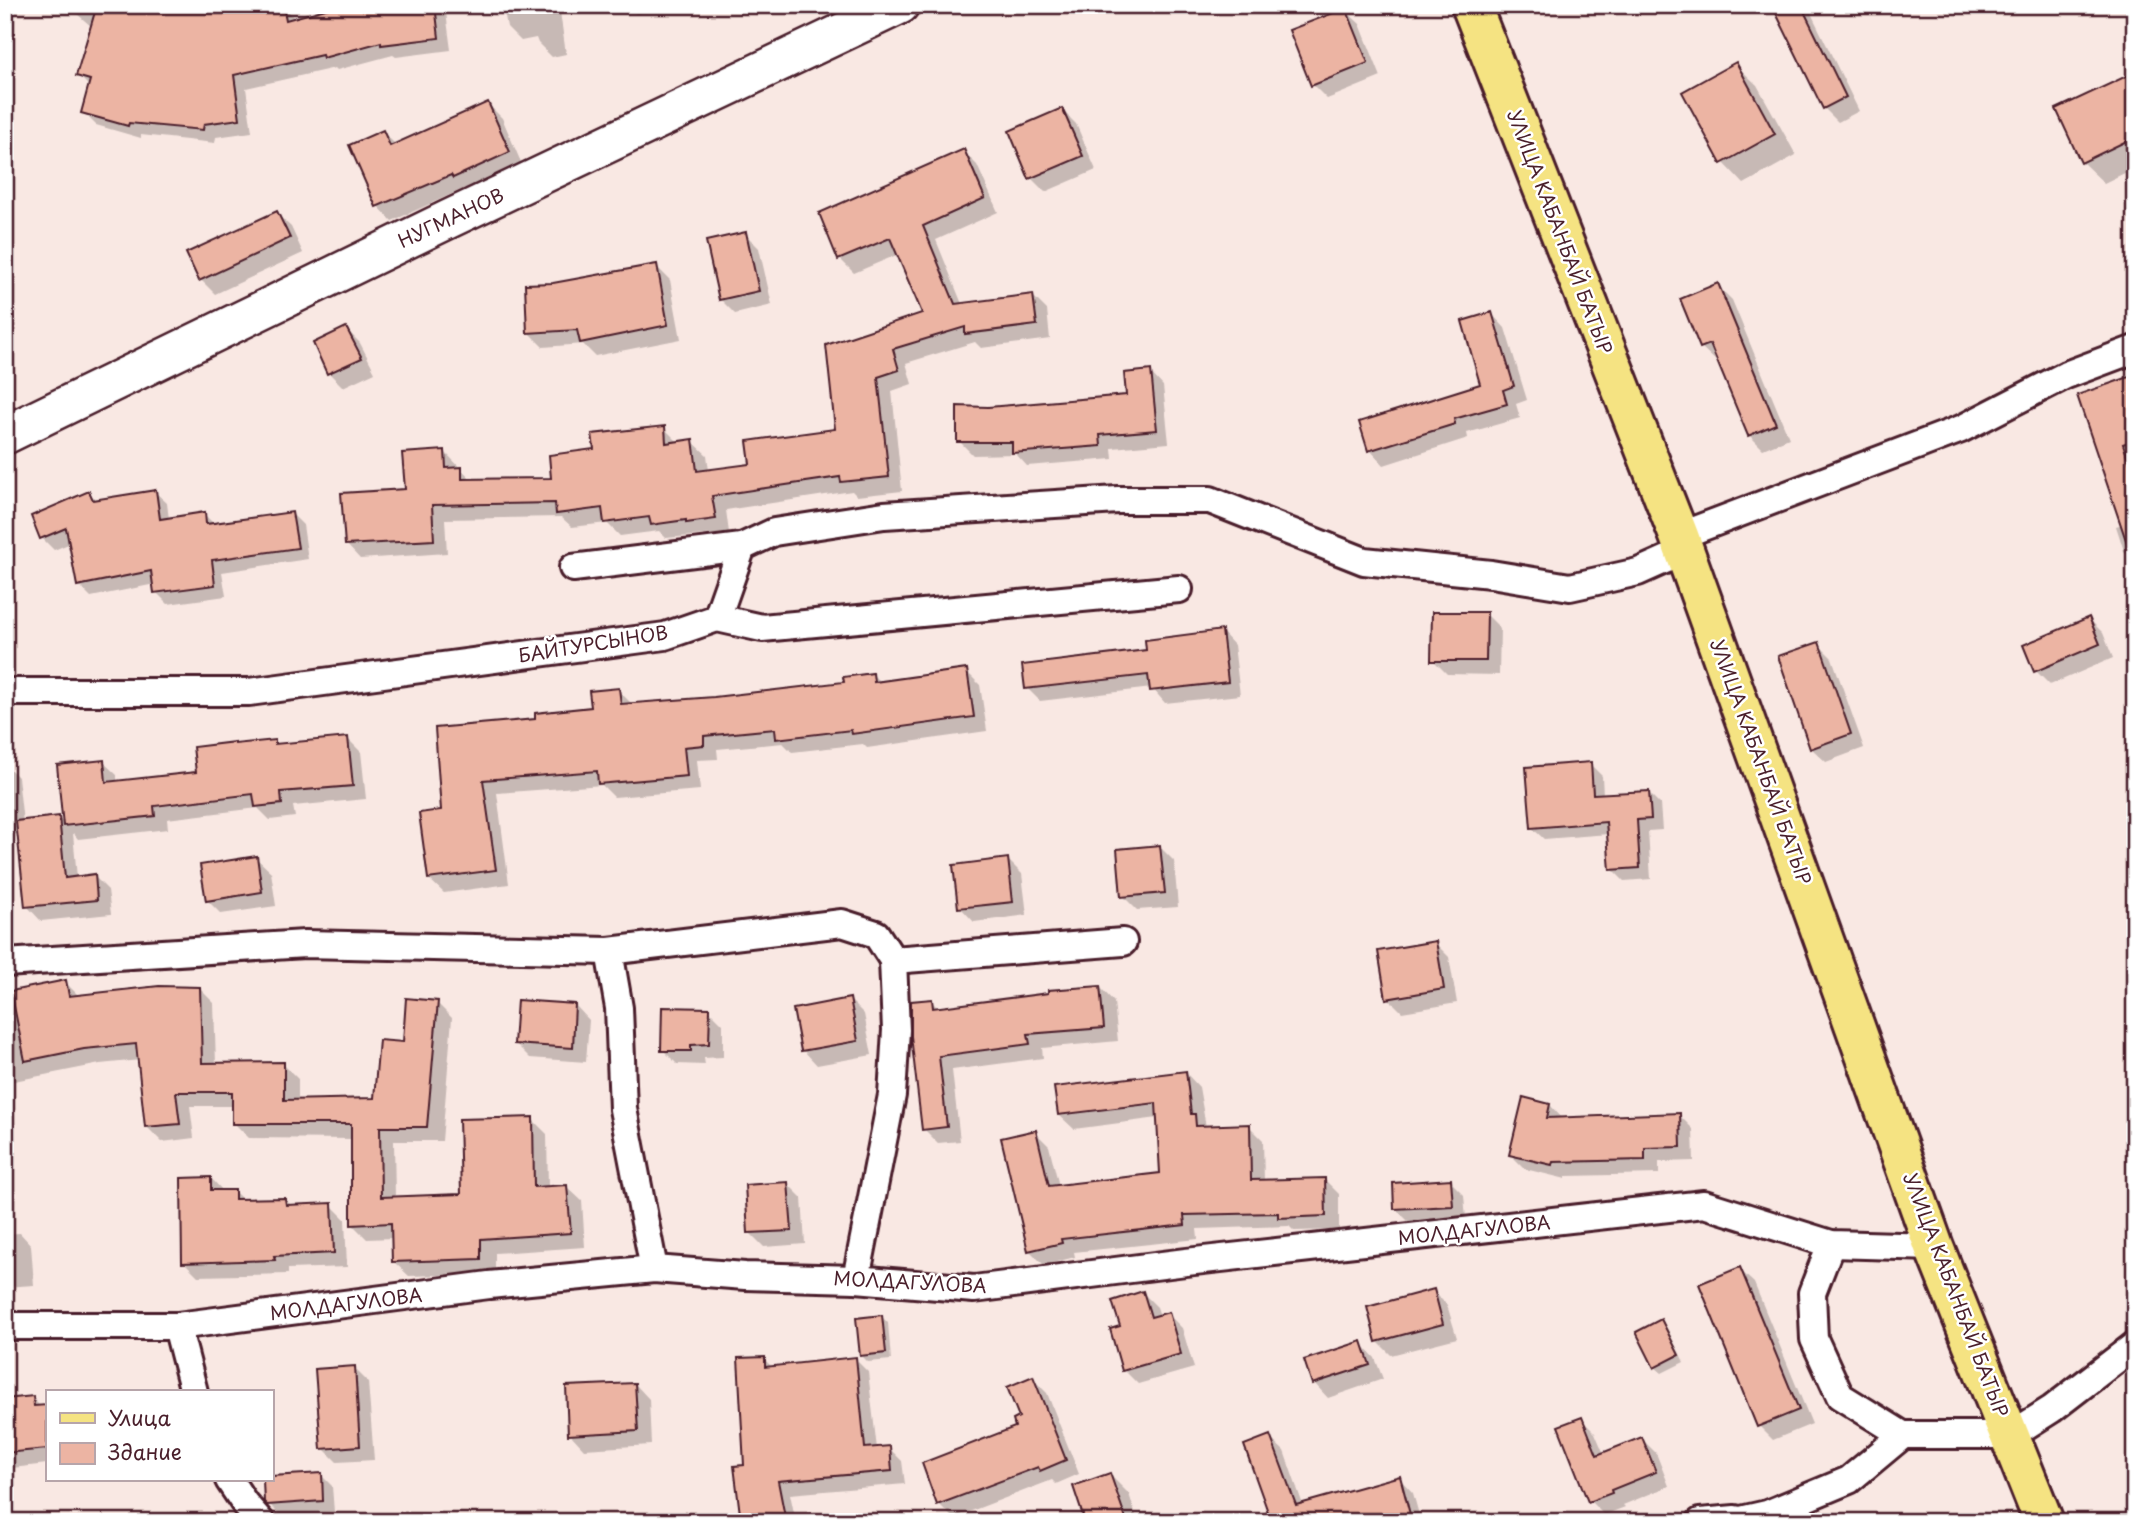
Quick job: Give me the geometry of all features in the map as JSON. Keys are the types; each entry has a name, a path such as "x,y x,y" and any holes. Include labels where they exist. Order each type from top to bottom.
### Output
{"main road":[{"name":"НУГМАНОВ","path":"5,435 449,219 900,5"},
{"name":"УЛИЦА КАБАНБАЙ БАТЫР","path":"1471,5 1682,544 1934,1247 2044,1522"}],"street":[{"path":"573,568 742,547 774,532 884,515 1118,500 1210,500 1364,561 1490,574 1570,587 1638,572 1682,544 1961,429 2066,375 2135,349"},
{"path":"742,547 717,618 762,628 1179,589"},
{"name":"БАЙТУРСЫНОВ","path":"5,692 249,692 664,636 717,618"},
{"path":"5,962 305,944 609,951 842,923 876,934 893,960 896,1030 892,1096 856,1279"},
{"path":"893,960 1123,943"},
{"path":"609,951 619,1008 623,1108 653,1269"},
{"name":"МОЛДАГУЛОВА","path":"5,1326 177,1326 489,1285 653,1269 745,1276 856,1279 974,1289 1186,1262 1704,1204 1831,1244 1934,1247"},
{"path":"1831,1244 1812,1293 1814,1339 1840,1396 1903,1434 2011,1435 2052,1409 2135,1345"},
{"path":"177,1326 193,1390"},
{"path":"1700,1522 1733,1521 1767,1514 1849,1479 1903,1434"},
{"path":"230,1482 261,1522"}],"building":[{"path":"97,5 283,5 286,20 340,5 435,5 439,38 381,45 381,42 323,58 322,55 234,75 240,119 204,124 203,130 129,123 128,126 81,113 90,80 76,76"},
{"path":"1772,5 1801,5 1846,97 1823,109"},
{"path":"1346,8 1368,63 1311,86 1289,30"},
{"path":"1736,62 1775,134 1721,164 1682,92"},
{"path":"2135,72 2135,137 2081,163 2056,109"},
{"path":"488,102 510,152 453,178 451,175 376,207 349,145 383,130 390,146"},
{"path":"1062,108 1083,156 1029,179 1009,131"},
{"path":"964,149 985,198 923,226 955,304 1033,294 1037,325 965,334 965,327 893,349 899,370 878,377 889,477 841,482 840,477 712,496 716,519 686,523 686,520 651,525 649,517 604,523 602,508 556,514 555,503 432,505 434,540 345,545 341,493 405,489 402,453 445,450 446,468 462,467 462,479 551,478 549,455 594,449 592,434 665,426 666,443 693,439 697,471 750,464 747,441 835,429 826,345 922,313 890,238 838,260 819,213"},
{"path":"277,211 290,238 199,281 186,253"},
{"path":"746,232 759,291 719,300 706,241"},
{"path":"657,264 668,325 580,343 577,330 527,333 525,284 553,283"},
{"path":"1718,283 1776,424 1748,436 1710,344 1700,348 1680,299"},
{"path":"1492,312 1514,386 1503,390 1507,404 1454,419 1455,424 1368,451 1359,422 1480,384 1462,321"},
{"path":"346,327 362,358 327,374 313,343"},
{"path":"1151,370 1157,430 1100,435 1101,446 1012,453 1012,442 957,442 957,406 988,407 1126,395 1124,373"},
{"path":"2135,375 2135,440 2123,444 2135,479 2135,551 2130,552 2077,395"},
{"path":"156,490 160,519 205,512 206,524 292,512 298,548 212,560 215,585 154,593 151,571 77,586 66,528 40,539 31,516 89,491 93,500"},
{"path":"1432,612 1487,612 1486,661 1431,661"},
{"path":"2089,617 2100,644 2034,672 2023,645"},
{"path":"1222,630 1228,682 1150,691 1148,675 1025,689 1022,665 1146,650 1145,640"},
{"path":"1819,642 1851,734 1810,749 1778,656"},
{"path":"967,669 974,717 852,734 851,730 776,739 775,729 704,736 704,745 684,747 687,776 598,784 597,771 483,780 496,870 428,879 419,813 441,810 435,728 535,719 535,713 591,707 589,691 619,688 621,704 714,697 844,682 843,677 873,673 874,682"},
{"path":"348,737 353,786 281,792 282,804 255,807 253,794 154,806 155,816 63,826 57,765 104,760 106,782 196,772 193,747 275,740 275,744"},
{"path":"1591,762 1593,794 1649,791 1651,819 1637,820 1640,868 1610,870 1606,822 1531,828 1526,767"},
{"path":"59,816 65,878 95,874 97,900 25,907 16,821"},
{"path":"1160,845 1165,893 1121,897 1117,849"},
{"path":"257,856 262,892 206,901 200,865"},
{"path":"1008,858 1013,902 958,908 953,865"},
{"path":"1436,941 1444,989 1386,999 1378,951"},
{"path":"66,980 69,996 159,986 200,987 202,1063 284,1062 284,1100 374,1098 379,1040 403,1042 406,998 438,1001 427,1127 380,1127 381,1197 461,1194 459,1119 533,1117 534,1187 567,1185 571,1233 481,1239 481,1259 392,1262 391,1223 351,1225 351,1124 232,1124 232,1092 176,1092 180,1124 145,1127 136,1044 84,1049 25,1061 11,991"},
{"path":"1100,986 1104,1028 1028,1034 1030,1044 939,1056 947,1127 922,1130 911,1036 911,1001 932,999 933,1008 1048,993 1048,990"},
{"path":"850,998 858,1041 801,1051 793,1009"},
{"path":"517,1000 575,1004 573,1048 514,1044"},
{"path":"662,1007 710,1008 709,1044 691,1045 691,1051 661,1051"},
{"path":"1186,1071 1191,1114 1195,1114 1196,1126 1250,1124 1251,1180 1325,1178 1326,1216 1278,1218 1278,1213 1184,1215 1185,1225 1061,1239 1062,1243 1028,1251 1001,1138 1036,1130 1049,1186 1160,1173 1156,1103 1058,1115 1054,1087"},
{"path":"1523,1097 1550,1104 1547,1118 1680,1113 1681,1147 1645,1148 1645,1160 1553,1162 1552,1165 1509,1155"},
{"path":"211,1177 211,1190 235,1190 235,1199 285,1198 286,1205 332,1203 334,1253 274,1256 275,1260 182,1263 181,1178"},
{"path":"1451,1179 1453,1206 1394,1209 1393,1183"},
{"path":"788,1182 792,1231 748,1233 745,1185"},
{"path":"1740,1267 1799,1410 1757,1427 1699,1284"},
{"path":"1434,1289 1443,1324 1376,1342 1367,1307"},
{"path":"1143,1291 1151,1317 1169,1312 1181,1354 1122,1371 1110,1329 1120,1326 1112,1301"},
{"path":"882,1315 886,1353 860,1356 856,1318"},
{"path":"1661,1319 1679,1355 1654,1368 1636,1332"},
{"path":"1362,1341 1370,1365 1312,1384 1304,1360"},
{"path":"765,1357 765,1367 856,1357 865,1448 890,1446 892,1471 778,1481 786,1522 741,1522 734,1466 744,1465 738,1358"},
{"path":"355,1366 360,1446 321,1449 315,1369"},
{"path":"1033,1376 1066,1460 1040,1471 1038,1467 937,1505 922,1463 1015,1427 1013,1420 1019,1417 1007,1387"},
{"path":"635,1383 638,1431 568,1435 566,1386"},
{"path":"33,1396 34,1406 46,1405 46,1449 5,1453 5,1399"},
{"path":"1582,1417 1597,1455 1642,1437 1656,1472 1588,1502 1558,1426"},
{"path":"1270,1435 1296,1505 1400,1476 1412,1522 1265,1522 1264,1514 1268,1512 1244,1445"},
{"path":"322,1473 323,1501 267,1505 264,1502 263,1482 273,1482 273,1476"},
{"path":"1110,1473 1127,1522 1085,1522 1073,1486"}]}
